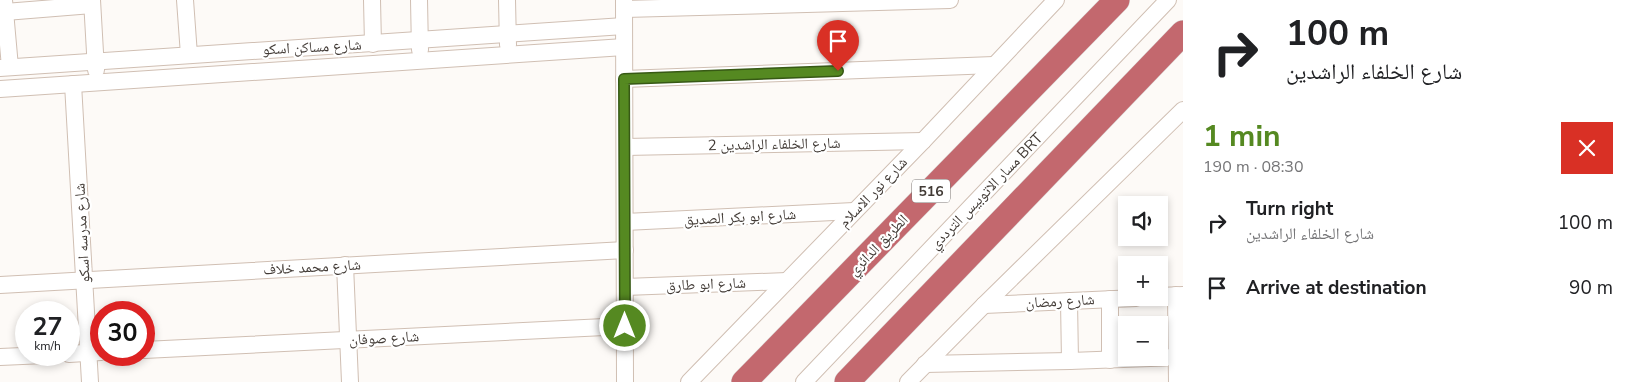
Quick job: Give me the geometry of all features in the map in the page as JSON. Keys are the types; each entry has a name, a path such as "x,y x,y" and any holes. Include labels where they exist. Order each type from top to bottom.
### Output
{"highway":[{"name":"الطريق الدائري","path":"744,382 1117,0"},
{"path":"847,382 1183,33"}],"street":[{"path":"185,0 189,55"},
{"path":"372,0 374,44"},
{"path":"419,0 421,61"},
{"path":"506,0 508,55"},
{"path":"625,382 625,4 950,0"},
{"name":"شارع نور الاسلام","path":"689,382 923,141 1056,0"},
{"name":"مسار الاتوبيس الترددي BRT","path":"804,382 1168,0"},
{"path":"5,67 4,6 92,3 97,82"},
{"name":"شارع مساكن اسكو","path":"5,67 624,26"},
{"name":"شارع مساكن اسكو","path":"0,89 624,47"},
{"path":"281,49 282,70"},
{"path":"624,79 994,65"},
{"name":"شارع مدرسه اسكو","path":"73,84 85,280 90,316"},
{"path":"908,382 1183,110"},
{"name":"شارع الخلفاء الراشدين 2","path":"625,147 923,141"},
{"name":"شارع ابو بكر الصديق","path":"625,222 854,212"},
{"name":"شارع محمد خلاف","path":"0,285 625,250"},
{"path":"345,265 350,382"},
{"name":"شارع ابو طارق","path":"625,287 787,281"},
{"path":"1177,382 1179,295"},
{"path":"1110,299 1110,360"},
{"name":"شارع رمضان","path":"984,305 1118,299"},
{"path":"1069,301 1070,361"},
{"name":"شارع صوفان","path":"155,349 625,326"},
{"path":"0,357 15,356"},
{"path":"925,364 1177,357"},
{"name":"شارع مدرسه اسكو","path":"90,382 93,366"}],"route":[{"path":"625,326 624,79 838,71"}]}
